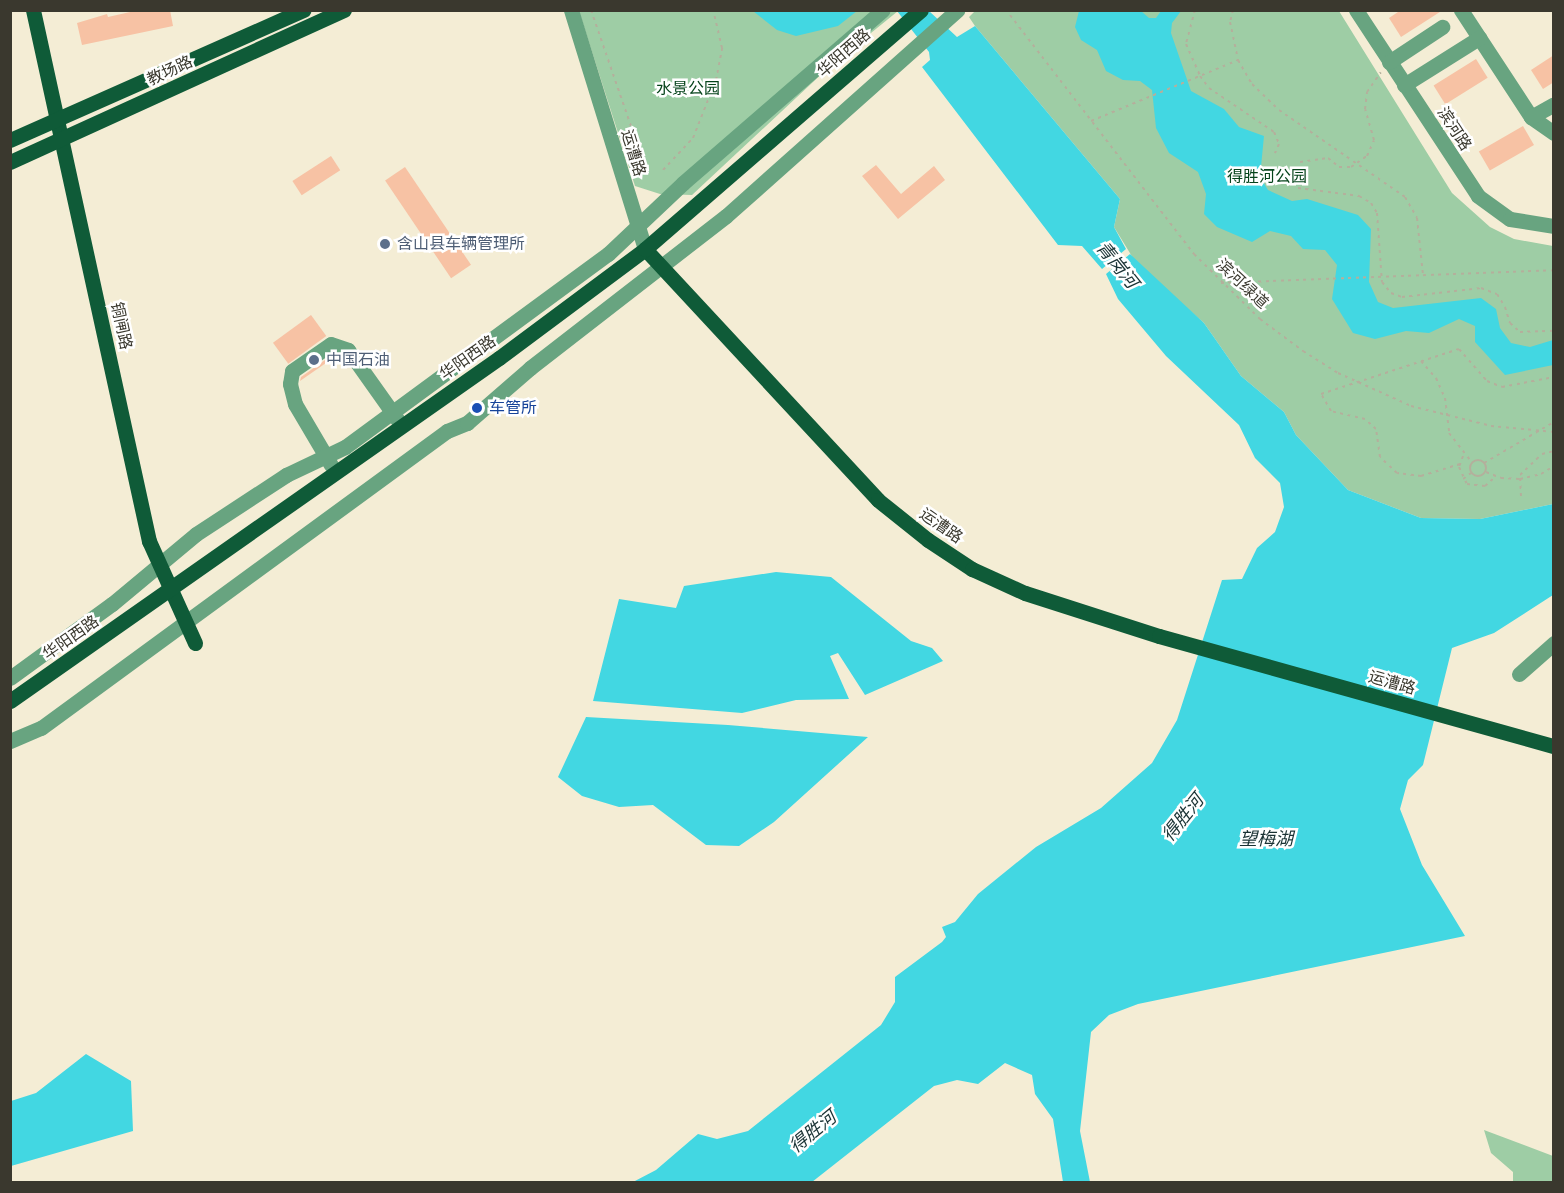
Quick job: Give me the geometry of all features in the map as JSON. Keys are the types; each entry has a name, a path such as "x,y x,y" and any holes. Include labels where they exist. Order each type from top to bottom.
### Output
{"main road":[{"name":"铜闸路","path":"33,10 150,541 195,643"},
{"name":"教场路","path":"10,140 304,10"},
{"name":"华阳西路","path":"10,701 403,426 645,249 921,10"},
{"name":"教场路","path":"10,162 343,11"},
{"name":"运漕路","path":"645,249 878,500 928,540 972,569 1025,593 1159,636 1554,746"}],"street":[{"name":"运漕路","path":"571,10 645,249"},
{"path":"10,678 196,534 286,474 326,456 393,413 608,254 883,10"},
{"path":"10,741 41,728 447,431 476,415 530,368 726,216 957,10"},
{"name":"滨河路","path":"1356,10 1478,196 1510,219 1554,226"},
{"path":"1461,10 1531,117 1554,133"},
{"path":"1389,62 1442,27"},
{"path":"1404,85 1479,38"},
{"path":"1531,117 1554,104"},
{"path":"336,473 295,404 290,384 292,371 331,344 348,350 403,426"},
{"path":"1519,674 1554,643"}],"path":[{"path":"591,10 633,135 639,164"},
{"path":"663,170 693,138 710,100 722,48 713,10"},
{"path":"1195,10 1186,44 1200,76 1209,88 1274,132 1279,144 1275,153"},
{"path":"1233,10 1230,22 1238,60 1252,84 1279,110 1405,197 1417,218 1423,275"},
{"name":"滨河绿道","path":"1010,15 1091,121 1221,283 1303,351 1358,382 1411,406 1447,416 1554,432"},
{"path":"1091,121 1238,60"},
{"path":"1300,162 1316,157 1328,158 1339,167 1356,164 1367,156 1374,140 1365,109 1367,92 1389,62"},
{"path":"1298,188 1359,196 1371,203 1377,213 1382,276 1391,293 1402,297 1481,288 1497,294 1506,307 1510,324 1520,332 1554,331"},
{"path":"1221,283 1554,270"},
{"path":"1460,464 1421,476 1397,473 1380,457 1376,429 1365,418 1340,416 1324,402 1321,394 1459,349 1487,381 1502,387 1554,377"},
{"path":"1421,361 1436,378 1445,398 1449,433 1463,456 1472,462 1484,463 1554,422"},
{"path":"1521,496 1520,479 1529,463 1554,451"},
{"path":"1462,480 1460,464 1463,456"},
{"path":"1462,480 1471,473 1472,462"},
{"path":"1484,463 1486,472"},
{"path":"1486,472 1496,476 1520,479 1540,474 1554,466"},
{"path":"1471,473 1479,476 1486,472"},
{"path":"1462,480 1479,488 1491,483 1496,476"}],"green space":[{"name":"得胜河公园","path":"976,10 1339,11 1452,193 1490,227 1514,239 1553,246 1553,504 1480,519 1421,518 1348,490 1296,435 1284,412 1241,376 1204,323 1136,263 1114,227 1120,199 975,26 969,17"},
{"name":"水景公园","path":"579,11 898,11 828,68 692,195 660,194 635,186"},
{"path":"1484,1130 1553,1156 1553,1182 1513,1182 1513,1172 1491,1153"}],"water":[{"path":"753,11 857,11 838,26 796,36 777,30"},
{"path":"897,11 929,11 957,37 975,26 1120,199 1114,227 1126,249 1102,269 1082,246 1058,245 922,67 930,60 929,52"},
{"path":"1079,11 1141,11 1149,18 1156,18 1161,11 1181,11 1172,23 1171,33 1191,91 1224,109 1239,127 1264,136 1260,177 1268,190 1292,201 1307,199 1358,215 1371,229 1369,282 1378,302 1393,308 1481,298 1496,309 1500,328 1511,343 1530,347 1553,340 1553,365 1505,375 1475,342 1475,326 1459,319 1429,333 1406,331 1375,339 1353,333 1332,299 1337,265 1325,250 1303,249 1291,236 1270,231 1252,242 1217,227 1204,214 1206,194 1198,172 1169,153 1156,128 1152,90 1140,81 1123,80 1106,71 1097,50 1081,40 1075,27"},
{"name":"望梅湖","path":"1130,254 1204,323 1241,376 1284,412 1296,435 1348,490 1421,518 1480,519 1553,504 1553,595 1494,633 1452,648 1423,765 1408,780 1400,809 1422,865 1465,936 1138,1004 1109,1015 1091,1032 1080,1131 1090,1182 1063,1182 1053,1119 1035,1094 1032,1075 1005,1063 978,1084 957,1080 934,1086 812,1182 633,1182 656,1170 698,1134 717,1139 748,1131 881,1025 895,1002 895,977 942,942 946,937 942,927 955,922 978,894 1036,847 1101,808 1152,763 1177,720 1222,580 1242,579 1257,548 1275,532 1284,507 1280,483 1255,458 1239,425 1166,356 1118,299 1106,274"},
{"path":"776,572 831,577 911,641 932,648 943,661 865,695 838,653 830,656 849,699 796,700 742,713 593,701 619,599 676,608 684,586"},
{"path":"586,717 728,725 868,737 774,822 739,846 706,845 653,805 619,807 582,796 558,777"},
{"path":"86,1054 131,1081 133,1131 11,1166 11,1101 36,1093"}],"building":[{"path":"139,10 170,10 173,26 82,45 77,23 107,14 108,17"},
{"path":"1401,10 1443,10 1401,37 1389,18"},
{"path":"1554,55 1554,82 1543,89 1531,70"},
{"path":"1476,59 1488,78 1445,104 1434,85"},
{"path":"1523,126 1534,145 1490,171 1479,152"},
{"path":"331,156 340,170 302,195 292,181"},
{"path":"876,165 901,194 934,166 945,180 898,219 862,176"},
{"path":"405,167 471,265 451,278 385,180"},
{"path":"311,315 326,336 288,364 273,343"},
{"path":"332,355 336,356 300,381 301,377"}],"place":[{"name":"含山县车辆管理所","path":"385,244"},
{"name":"中国石油","path":"314,360"},
{"name":"车管所","path":"477,408"}],"water label":[{"name":"青岗河","path":"1117,265"},
{"name":"得胜河","path":"1183,818"},
{"name":"得胜河","path":"813,1132"}]}
